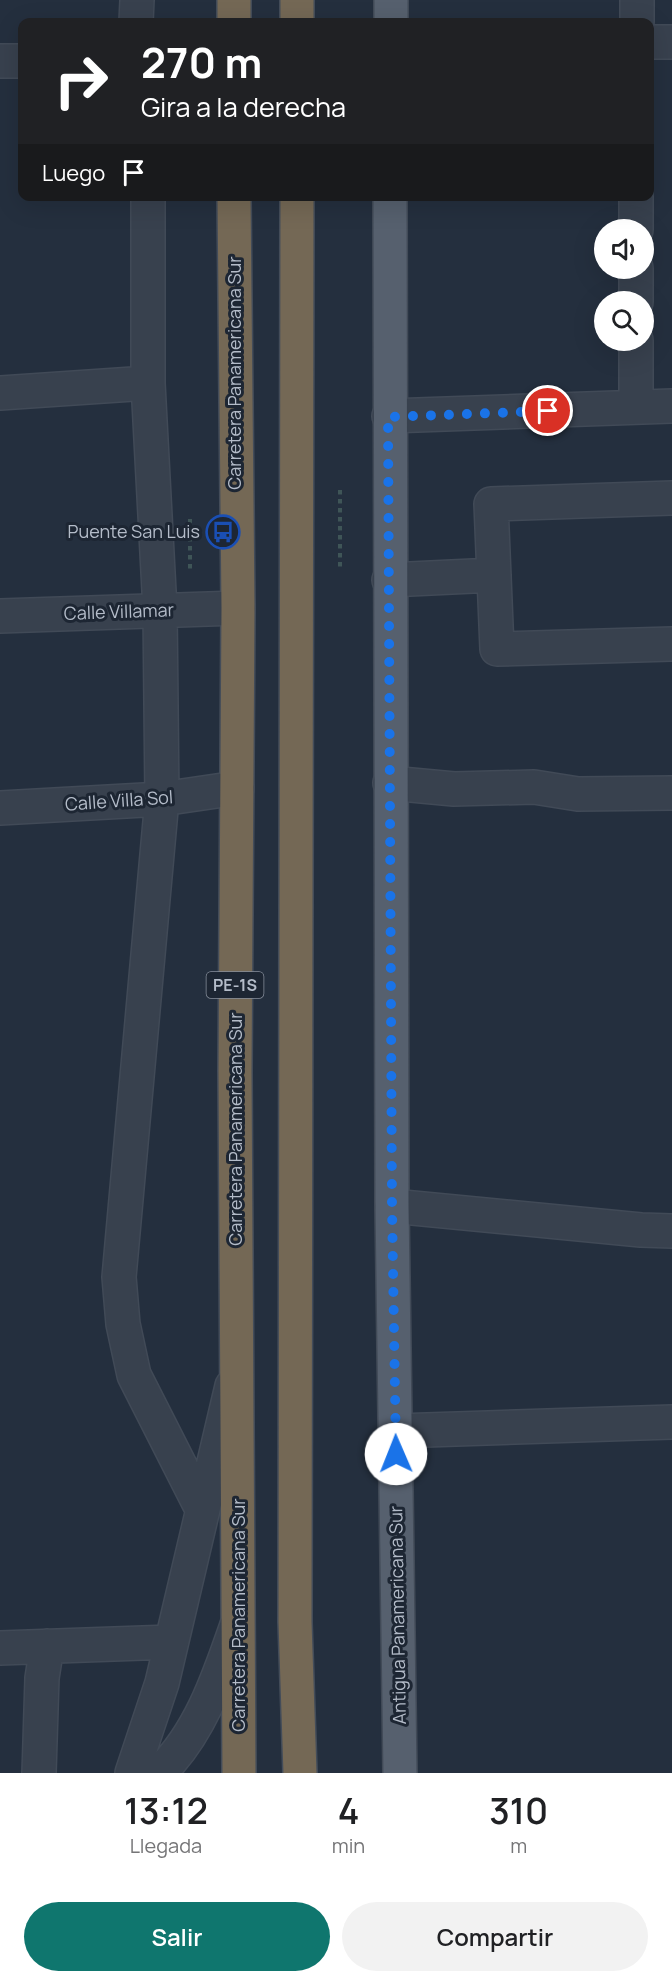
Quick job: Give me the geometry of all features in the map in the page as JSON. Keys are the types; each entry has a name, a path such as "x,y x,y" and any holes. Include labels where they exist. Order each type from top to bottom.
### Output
{"highway":[{"path":"234,0 234,18"},
{"path":"297,0 297,18"},
{"name":"Carretera Panamericana Sur","path":"234,201 238,608 235,1071 239,1358 239,1773"},
{"path":"297,201 295,1622 300,1773"}],"main road":[{"path":"391,0 391,18"},
{"name":"Antigua Panamericana Sur","path":"390,201 388,417 392,1206 400,1773"}],"street":[{"path":"136,0 136,18"},
{"path":"637,0 637,18"},
{"path":"654,42 672,42"},
{"path":"0,61 18,61"},
{"path":"148,201 148,383 160,610 162,799 119,1277 123,1324 134,1375 201,1507"},
{"path":"636,201 636,219"},
{"path":"636,351 636,407"},
{"path":"0,393 148,383"},
{"path":"388,417 672,406"},
{"path":"672,498 492,504 497,649 672,644"},
{"path":"390,580 494,575"},
{"name":"Calle Villamar","path":"0,616 238,608"},
{"path":"390,783 454,789 534,787 578,794 672,793"},
{"name":"Calle Villa Sol","path":"0,808 162,799 237,788"},
{"path":"392,1206 672,1231"},
{"path":"132,1773 162,1683 201,1507 239,1358"},
{"path":"396,1431 672,1422"},
{"path":"159,1773 168,1764 210,1701 238,1623"},
{"path":"0,1648 171,1642"},
{"path":"39,1773 42,1678 47,1646"}],"path":[{"path":"339,490 340,571"},
{"path":"190,519 190,571"}],"place":[{"name":"Puente San Luis","path":"223,532"}],"route":[{"path":"396,1454 392,1206 388,417 548,411"}]}
